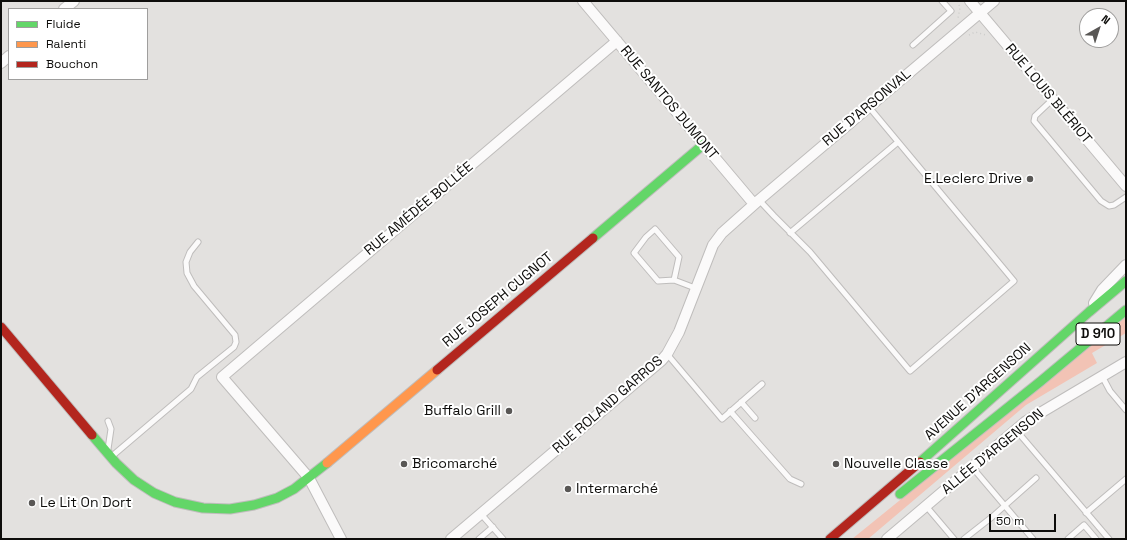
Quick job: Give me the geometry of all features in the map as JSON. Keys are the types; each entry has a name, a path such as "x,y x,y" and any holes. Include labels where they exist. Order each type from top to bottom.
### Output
{"street":[{"path":"65,8 74,1"},
{"name":"RUE SANTOS DUMONT","path":"583,1 704,144 757,202"},
{"name":"RUE LOUIS BLÉRIOT","path":"970,1 1126,186"},
{"name":"RUE D'ARSONVAL","path":"757,202 994,1"},
{"name":"RUE AMÉDÉE BOLLÉE","path":"309,478 222,377 616,41"},
{"name":"RUE JOSEPH CUGNOT","path":"1,327 109,455 134,480 154,493 175,502 202,508 230,509 254,505 277,498 294,489 309,478 704,144"},
{"name":"RUE ROLAND GARROS","path":"451,539 661,361 667,354 678,332 709,252 717,239 757,202"},
{"path":"1089,312 1102,290 1126,265"},
{"name":"AVENUE D'ARGENSON","path":"830,539 899,481 1126,281"},
{"name":"AVENUE D'ARGENSON","path":"893,499 1041,381 1126,310"},
{"name":"ALLÉE D’ARGENSON","path":"887,539 1034,416 1126,362"},
{"path":"309,478 341,539"}],"lane":[{"path":"913,45 950,11 942,1"},
{"path":"1053,100 1035,116 1034,121 1101,201 1109,206 1114,205 1126,197"},
{"path":"757,202 774,216 810,252 910,371 1014,281 869,107"},
{"path":"790,232 898,142"},
{"path":"674,280 679,257 655,229 646,236 634,253 658,281 674,280 695,288"},
{"path":"109,455 191,389 197,377 234,347 236,342 235,335 194,286 187,273 186,262 190,252 198,242"},
{"path":"667,354 722,419 762,384"},
{"path":"1102,376 1110,391 1126,410"},
{"path":"741,402 755,418"},
{"path":"730,411 790,479 801,484"},
{"path":"108,421 111,429 109,455"},
{"path":"1016,430 1109,539"},
{"path":"972,467 1033,539"},
{"path":"964,539 1005,506 1036,478"},
{"path":"1086,513 1126,480"},
{"path":"926,506 954,539"},
{"path":"481,514 503,539"},
{"path":"1068,539 1084,525 1096,539"},
{"path":"479,539 493,527"}],"path":[{"path":"958,1 960,12 958,19 953,26 957,32 963,38 975,32 982,33 989,38"}],"shaded area":[{"path":"1126,317 1126,333 1092,353 1097,363 1026,405 868,539 852,539"}],"traffic: fast":[{"path":"593,238 704,144"},
{"path":"920,462 1126,281"},
{"path":"900,494 1041,381 1126,310"},
{"path":"92,435 116,463 134,480 154,493 175,502 203,508 230,509 254,505 277,498 294,489 327,463"}],"traffic: slow":[{"path":"327,463 437,370"}],"traffic: jam":[{"path":"437,370 593,238"},
{"path":"1,327 92,435"},
{"path":"830,539 920,462"}],"place":[{"name":"E.Leclerc Drive","path":"1030,179"},
{"name":"Buffalo Grill","path":"509,411"},
{"name":"Bricomarché","path":"404,464"},
{"name":"Nouvelle Classe","path":"836,464"},
{"name":"Intermarché","path":"568,489"},
{"name":"Le Lit On Dort","path":"32,503"}]}
